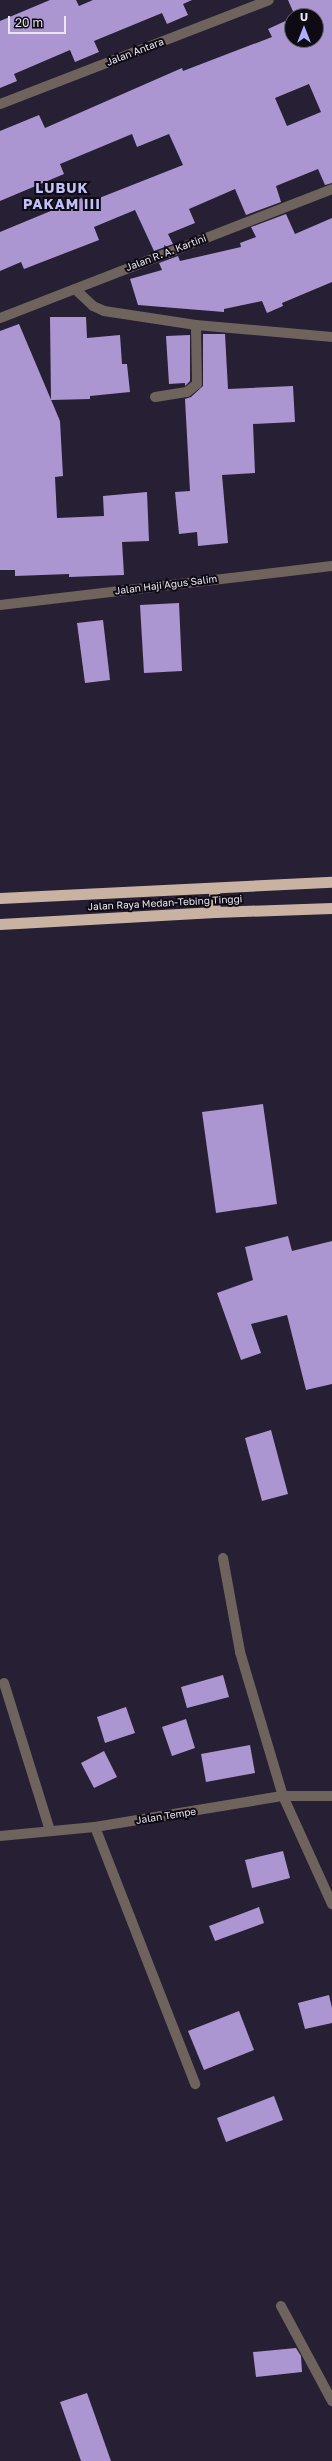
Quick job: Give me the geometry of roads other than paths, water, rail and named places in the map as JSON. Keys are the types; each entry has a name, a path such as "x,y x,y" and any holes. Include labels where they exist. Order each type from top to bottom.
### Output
{"highway":[{"name":"Jalan Raya Medan-Tebing Tinggi","path":"0,898 332,882"},
{"path":"214,888 215,912"},
{"name":"Jalan Raya Medan-Tebing Tinggi","path":"0,924 215,912 332,908"}],"street":[{"name":"Jalan Antara","path":"0,104 269,0"},
{"name":"Jalan R. A. Kartini","path":"0,318 332,189"},
{"path":"75,289 93,306 104,311 196,325 332,337"},
{"path":"155,397 186,392 197,384 196,325"},
{"name":"Jalan Haji Agus Salim","path":"0,605 332,566"},
{"path":"223,1558 240,1652 283,1796 332,1904"},
{"path":"4,1683 50,1831"},
{"name":"Jalan Tempe","path":"0,1836 95,1827 283,1796 332,1796"},
{"path":"95,1827 195,2084"},
{"path":"281,2306 332,2400"}],"district":[{"name":"LUBUK PAKAM III","path":"62,196"}]}
